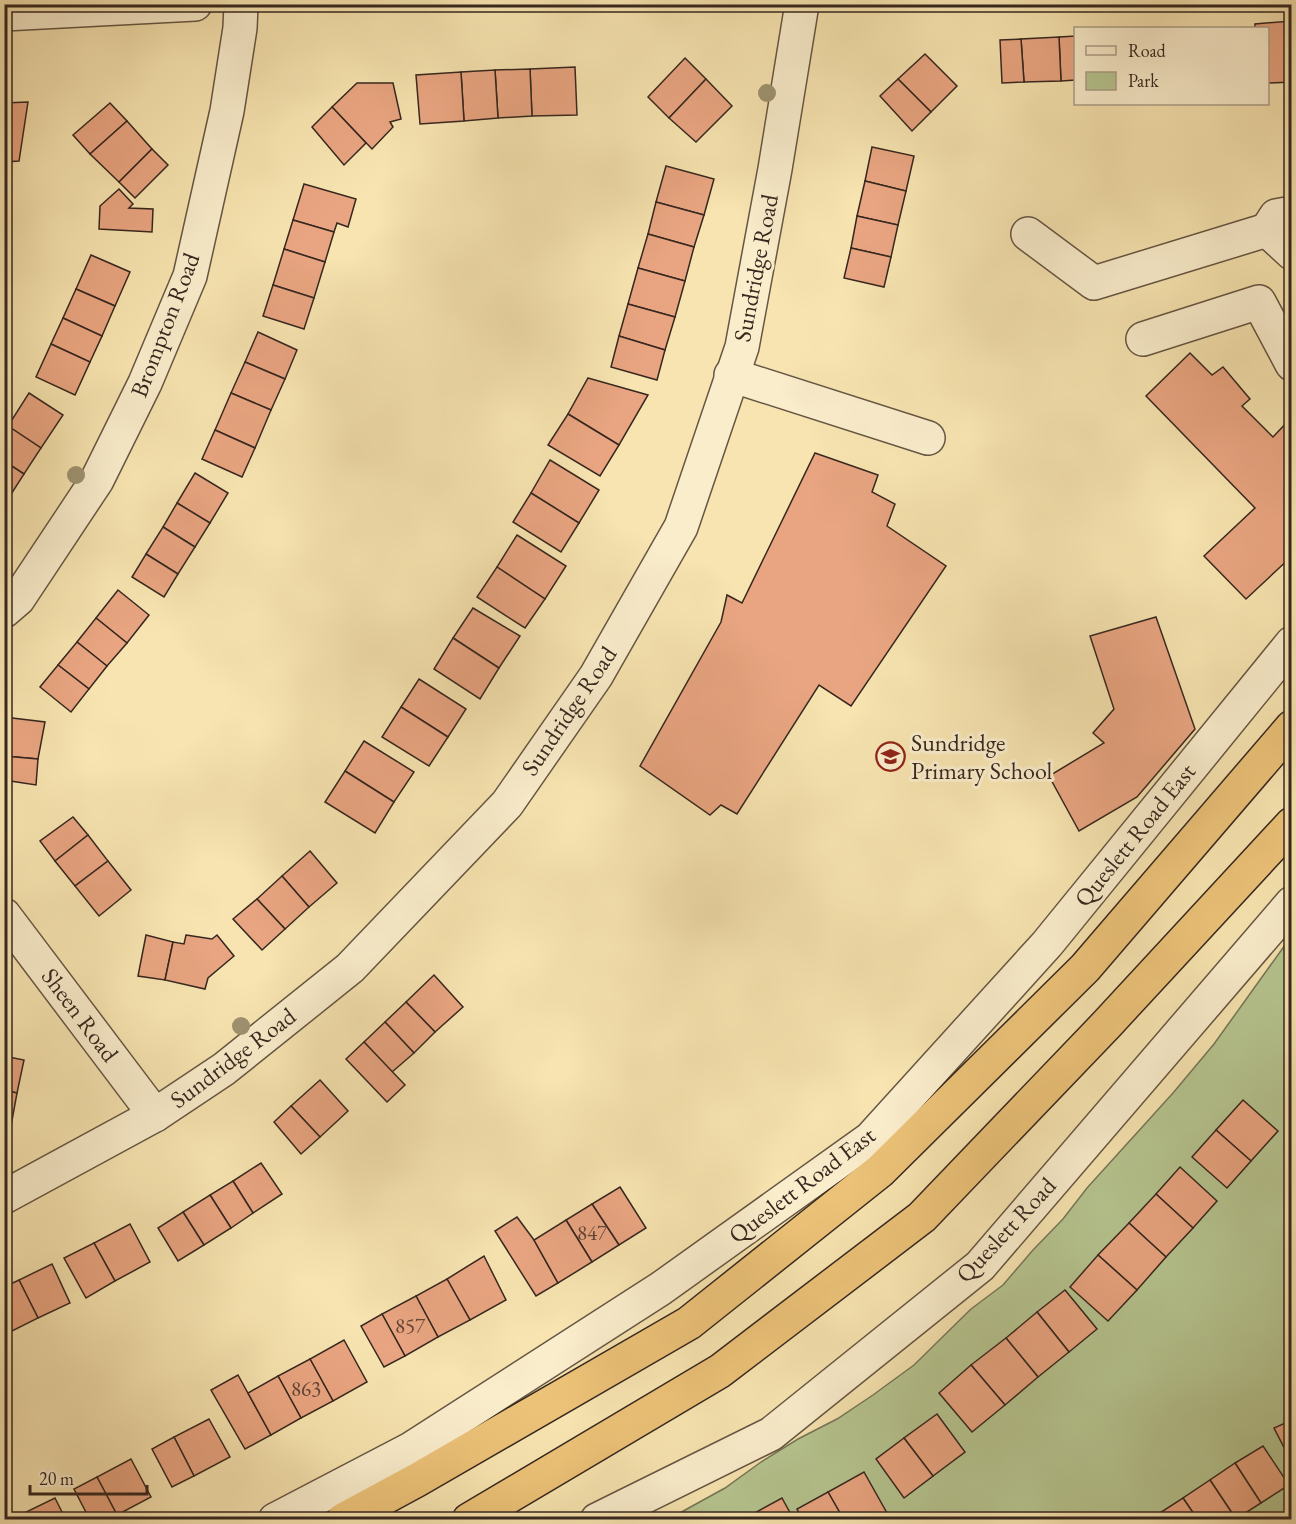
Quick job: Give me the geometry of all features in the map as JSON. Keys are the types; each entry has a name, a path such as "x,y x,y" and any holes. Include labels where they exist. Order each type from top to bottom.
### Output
{"highway":[{"name":"Queslett Road East","path":"343,1520 417,1480 689,1323 880,1171 1085,968 1292,727"},
{"path":"469,1520 720,1371 922,1217 1107,1024 1292,824"}],"street":[{"path":"4,14 195,4"},
{"name":"Brompton Road","path":"4,611 18,599 97,480 145,383 190,276 227,111 240,28 241,4"},
{"name":"Sundridge Road","path":"4,1197 155,1115 224,1069 350,968 507,804 596,676 681,527 742,347 775,169 802,4"},
{"path":"1028,234 1094,283 1279,221 1292,253"},
{"path":"1143,339 1259,302 1292,364"},
{"path":"731,375 928,438"},
{"name":"Queslett Road East","path":"274,1520 411,1449 650,1296 870,1139 1047,944 1292,643"},
{"name":"Queslett Road","path":"597,1520 771,1434 980,1266 1292,903"},
{"name":"Sheen Road","path":"4,915 155,1115"}],"green space":[{"path":"1291,941 1291,1519 667,1520 725,1488 761,1462 837,1419 873,1395 914,1365 971,1309 1003,1285 1173,1093 1214,1044 1285,945"}],"building":[{"path":"1292,21 1292,82 1269,83 1269,27 1255,27 1255,24"},
{"path":"1074,36 1074,80 1061,81 1059,37"},
{"path":"1059,37 1061,81 1024,82 1021,39"},
{"path":"1021,39 1024,82 1002,83 1000,40"},
{"path":"925,54 957,86 931,112 898,79"},
{"path":"685,58 706,79 669,118 648,97"},
{"path":"575,67 577,115 532,116 530,69"},
{"path":"530,69 532,116 498,118 495,70"},
{"path":"495,70 498,118 464,121 461,72"},
{"path":"461,72 464,121 420,124 416,75"},
{"path":"706,79 732,106 696,142 669,118"},
{"path":"898,79 931,112 912,131 880,96"},
{"path":"357,83 393,83 401,119 390,122 393,127 372,149 332,107"},
{"path":"28,102 19,161 4,162 4,103"},
{"path":"110,103 127,121 90,154 73,135"},
{"path":"332,107 366,143 344,165 312,127"},
{"path":"127,121 152,149 119,182 90,154"},
{"path":"872,147 914,156 906,191 865,181"},
{"path":"152,149 168,165 135,198 119,182"},
{"path":"666,166 714,179 704,215 656,202"},
{"path":"865,181 906,191 898,225 857,216"},
{"path":"304,184 356,199 348,227 337,223 334,232 293,220"},
{"path":"119,189 133,204 129,208 153,209 152,232 99,229 100,206"},
{"path":"656,202 704,215 694,247 648,234"},
{"path":"857,216 898,225 891,257 851,248"},
{"path":"293,220 334,232 325,262 284,249"},
{"path":"648,234 694,247 685,281 638,268"},
{"path":"851,248 891,257 884,287 844,278"},
{"path":"284,249 325,262 314,298 273,285"},
{"path":"91,255 130,272 115,306 76,289"},
{"path":"638,268 685,281 675,317 628,304"},
{"path":"273,285 314,298 304,329 263,316"},
{"path":"76,289 115,306 102,336 63,318"},
{"path":"628,304 675,317 665,350 619,336"},
{"path":"63,318 102,336 90,362 51,344"},
{"path":"258,332 297,350 285,379 245,362"},
{"path":"619,336 665,350 657,380 611,367"},
{"path":"51,344 90,362 75,395 36,377"},
{"path":"1190,353 1212,375 1223,367 1250,399 1242,406 1273,437 1292,417 1292,556 1246,599 1204,556 1255,508 1146,396"},
{"path":"245,362 285,379 271,410 231,393"},
{"path":"588,378 648,395 619,445 568,414"},
{"path":"29,393 63,415 41,448 8,426"},
{"path":"231,393 271,410 255,448 215,430"},
{"path":"568,414 619,445 600,476 548,445"},
{"path":"8,426 41,448 24,474 4,461 4,431"},
{"path":"215,430 255,448 242,477 202,459"},
{"path":"815,453 878,475 872,492 895,504 887,526 946,566 851,706 819,685 737,814 721,805 710,815 640,766 721,622 727,595 742,603"},
{"path":"550,460 599,490 579,523 531,493"},
{"path":"4,461 24,474 8,499 4,497"},
{"path":"195,473 228,493 210,523 177,503"},
{"path":"531,493 579,523 561,552 513,522"},
{"path":"177,503 210,523 195,547 163,527"},
{"path":"163,527 195,547 178,574 146,554"},
{"path":"517,535 566,566 545,599 497,567"},
{"path":"146,554 178,574 164,597 132,577"},
{"path":"497,567 545,599 525,628 477,597"},
{"path":"118,590 149,615 127,643 96,618"},
{"path":"473,608 520,636 499,668 453,638"},
{"path":"1156,617 1195,729 1137,797 1079,831 1049,776 1104,743 1093,733 1114,709 1090,636"},
{"path":"96,618 127,643 107,666 77,642"},
{"path":"453,638 499,668 480,699 434,669"},
{"path":"77,642 107,666 89,689 58,665"},
{"path":"58,665 89,689 71,712 40,687"},
{"path":"419,679 466,709 448,737 401,707"},
{"path":"401,707 448,737 429,766 382,737"},
{"path":"4,717 45,722 38,759 4,756"},
{"path":"364,741 414,772 394,802 345,771"},
{"path":"4,756 38,759 36,785 4,780"},
{"path":"345,771 394,802 375,833 325,802"},
{"path":"73,817 88,835 55,861 40,841"},
{"path":"88,835 108,861 75,886 55,861"},
{"path":"310,851 337,883 309,907 282,876"},
{"path":"108,861 131,890 99,916 75,886"},
{"path":"282,876 309,907 285,929 257,899"},
{"path":"257,899 285,929 262,950 233,919"},
{"path":"146,935 173,942 165,980 138,976"},
{"path":"186,935 212,939 217,935 234,956 208,978 205,989 165,980 173,942 184,944"},
{"path":"434,975 463,1007 435,1032 406,1002"},
{"path":"406,1002 435,1032 414,1053 385,1022"},
{"path":"385,1022 414,1053 392,1072 364,1042"},
{"path":"364,1042 405,1085 387,1102 346,1059"},
{"path":"4,1056 24,1060 17,1093 4,1090"},
{"path":"320,1080 348,1111 320,1137 291,1106"},
{"path":"4,1090 17,1093 11,1126 4,1124"},
{"path":"1243,1100 1278,1131 1251,1161 1216,1130"},
{"path":"291,1106 320,1137 301,1154 274,1122"},
{"path":"1216,1130 1251,1161 1227,1188 1192,1157"},
{"path":"261,1163 282,1194 253,1213 233,1181"},
{"path":"1180,1167 1217,1201 1193,1228 1156,1194"},
{"path":"233,1181 253,1213 231,1228 210,1195"},
{"path":"620,1187 646,1228 619,1245 592,1204"},
{"path":"1156,1194 1193,1228 1166,1257 1129,1223"},
{"path":"210,1195 231,1228 204,1245 183,1212"},
{"path":"592,1204 619,1245 592,1262 566,1220"},
{"path":"183,1212 204,1245 178,1261 158,1228"},
{"path":"517,1217 534,1240 558,1283 536,1296 495,1231"},
{"path":"566,1220 592,1262 558,1283 534,1240"},
{"path":"1129,1223 1166,1257 1137,1290 1098,1255"},
{"path":"130,1224 150,1262 115,1281 94,1243"},
{"path":"94,1243 115,1281 86,1298 64,1258"},
{"path":"1098,1255 1137,1290 1108,1321 1070,1287"},
{"path":"484,1256 506,1300 470,1320 447,1279"},
{"path":"52,1264 70,1303 38,1318 19,1280"},
{"path":"447,1279 470,1320 438,1337 416,1296"},
{"path":"19,1280 38,1318 10,1332 4,1321 4,1287"},
{"path":"1065,1290 1097,1329 1069,1352 1037,1312"},
{"path":"416,1296 438,1337 405,1356 382,1314"},
{"path":"1037,1312 1069,1352 1038,1377 1006,1338"},
{"path":"382,1314 405,1356 384,1367 361,1326"},
{"path":"1006,1338 1038,1377 1005,1405 971,1365"},
{"path":"344,1340 367,1382 333,1401 310,1359"},
{"path":"310,1359 333,1401 301,1418 278,1376"},
{"path":"971,1365 1005,1405 972,1432 939,1393"},
{"path":"238,1375 271,1435 245,1449 211,1390"},
{"path":"278,1376 301,1418 271,1435 248,1393"},
{"path":"937,1414 965,1452 933,1476 904,1438"},
{"path":"209,1419 230,1457 194,1476 174,1437"},
{"path":"1292,1420 1292,1463 1274,1428"},
{"path":"174,1437 194,1476 172,1487 152,1449"},
{"path":"904,1438 933,1476 904,1498 876,1459"},
{"path":"1263,1446 1289,1485 1261,1503 1235,1463"},
{"path":"131,1459 151,1497 117,1515 97,1477"},
{"path":"1235,1463 1261,1503 1236,1519 1210,1480"},
{"path":"864,1472 887,1513 875,1520 844,1520 828,1492"},
{"path":"97,1477 117,1515 108,1520 90,1520 74,1489"},
{"path":"1210,1480 1236,1520 1198,1520 1183,1498"},
{"path":"828,1492 844,1520 803,1520 797,1509"},
{"path":"55,1498 66,1520 25,1520 22,1514"},
{"path":"782,1498 794,1520 753,1520 751,1515"},
{"path":"1183,1498 1198,1520 1157,1520 1155,1516"}],"place":[{"name":"Sundridge Primary School","path":"890,757"}]}
